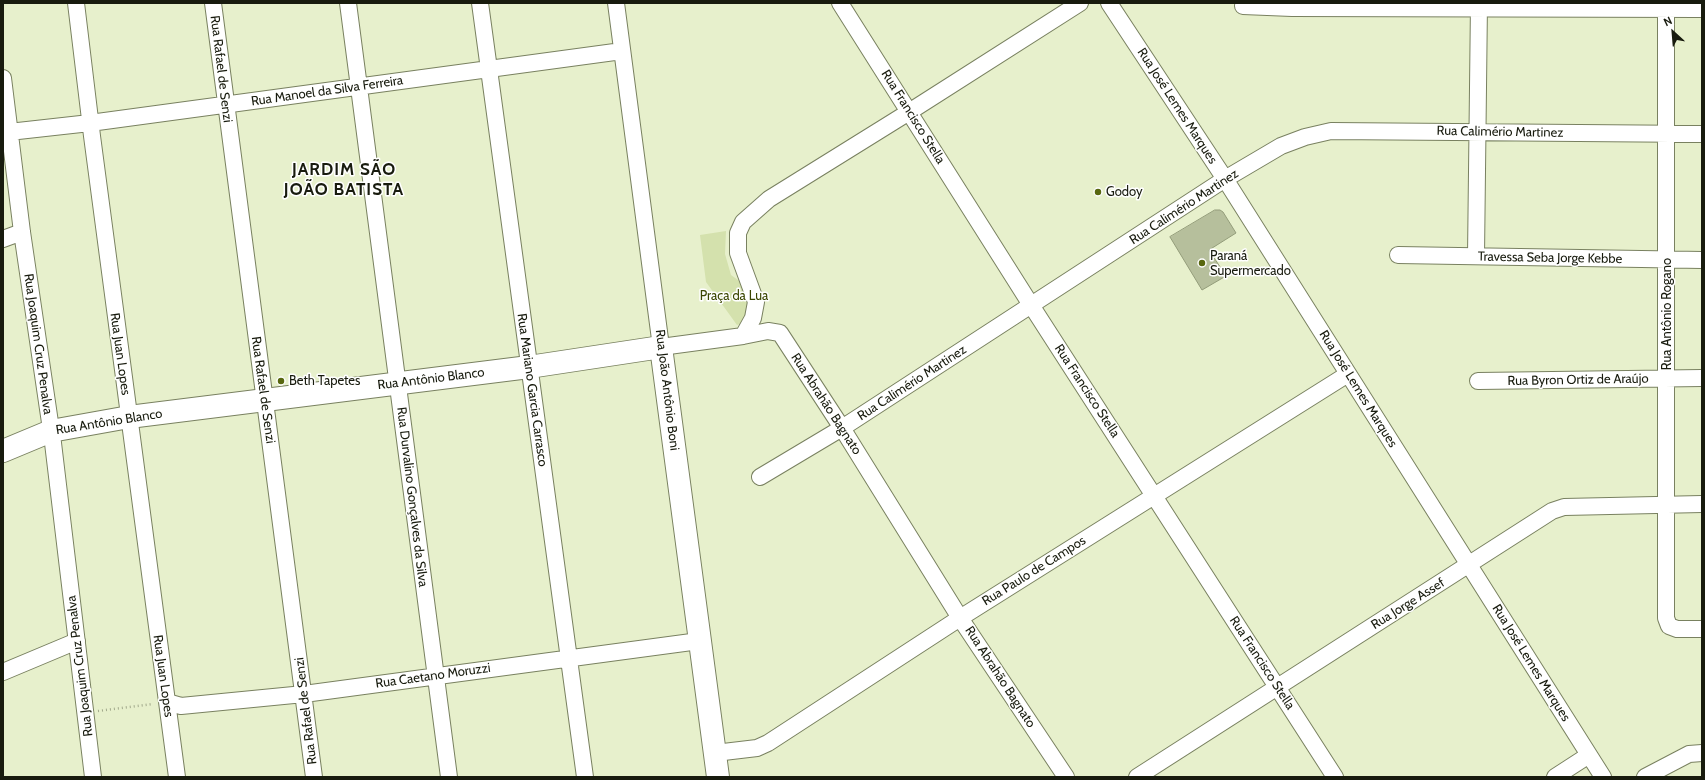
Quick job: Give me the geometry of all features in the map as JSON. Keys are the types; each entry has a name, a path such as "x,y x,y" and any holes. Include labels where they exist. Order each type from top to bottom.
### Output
{"street":[{"name":"Rua Juan Lopes","path":"76,3 90,123 177,777"},
{"name":"Rua Rafael de Senzi","path":"213,3 314,777"},
{"name":"Rua Durvalino Gonçalves da Silva","path":"348,3 449,777"},
{"name":"Rua Mariano Garcia Carrasco","path":"480,3 585,777"},
{"name":"Rua João Antônio Boni","path":"616,3 718,777"},
{"name":"Rua Francisco Stella","path":"840,3 1031,305 1335,777"},
{"path":"743,336 754,318 756,302 738,253 738,233 743,222 769,199 1080,3"},
{"name":"Rua José Lemes Marques","path":"1109,3 1225,179 1470,564 1603,777"},
{"path":"1243,6 1666,6 1702,9"},
{"path":"1476,256 1476,132 1479,6"},
{"name":"Rua Antônio Rogano","path":"1666,6 1667,624 1677,629 1702,629"},
{"name":"Rua Manoel da Silva Ferreira","path":"9,132 90,123 622,51"},
{"name":"Rua Joaquim Cruz Penalva","path":"3,78 22,232 50,431 93,777"},
{"name":"Rua Calimério Martinez","path":"760,477 842,428 1225,179 1281,146 1305,137 1331,131 1702,134"},
{"path":"3,239 22,232"},
{"name":"Travessa Seba Jorge Kebbe","path":"1398,256 1702,260"},
{"name":"Rua Abrahão Bagnato","path":"743,336 768,331 780,333 842,428 960,618 1066,777"},
{"name":"Rua Antônio Blanco","path":"3,451 50,431 129,417 530,367 743,336"},
{"name":"Rua Paulo de Campos","path":"715,753 757,748 768,743 960,618 1348,374"},
{"name":"Rua Byron Ortiz de Araújo","path":"1478,381 1702,378"},
{"name":"Rua Jorge Assef","path":"1137,777 1552,511 1564,507 1702,504"},
{"path":"3,672 77,641"},
{"name":"Rua Caetano Moruzzi","path":"167,702 181,706 304,694 699,641"},
{"path":"1646,777 1688,754 1702,753"},
{"path":"1555,777 1589,755"}],"path":[{"path":"86,712 167,702"}],"green space":[{"name":"Praça da Lua","path":"726,231 725,254 731,275 745,285 750,303 743,323 737,325 706,282 700,235"}],"building":[{"name":"Paraná Supermercado","path":"1215,210 1220,210 1223,212 1236,233 1209,250 1226,276 1202,290 1170,237"}],"place":[{"name":"Godoy","path":"1098,192"},
{"name":"Paraná Supermercado","path":"1202,263"},
{"name":"Beth Tapetes","path":"281,381"}],"district":[{"name":"JARDIM SÃO JOÃO BATISTA","path":"344,180"}]}
